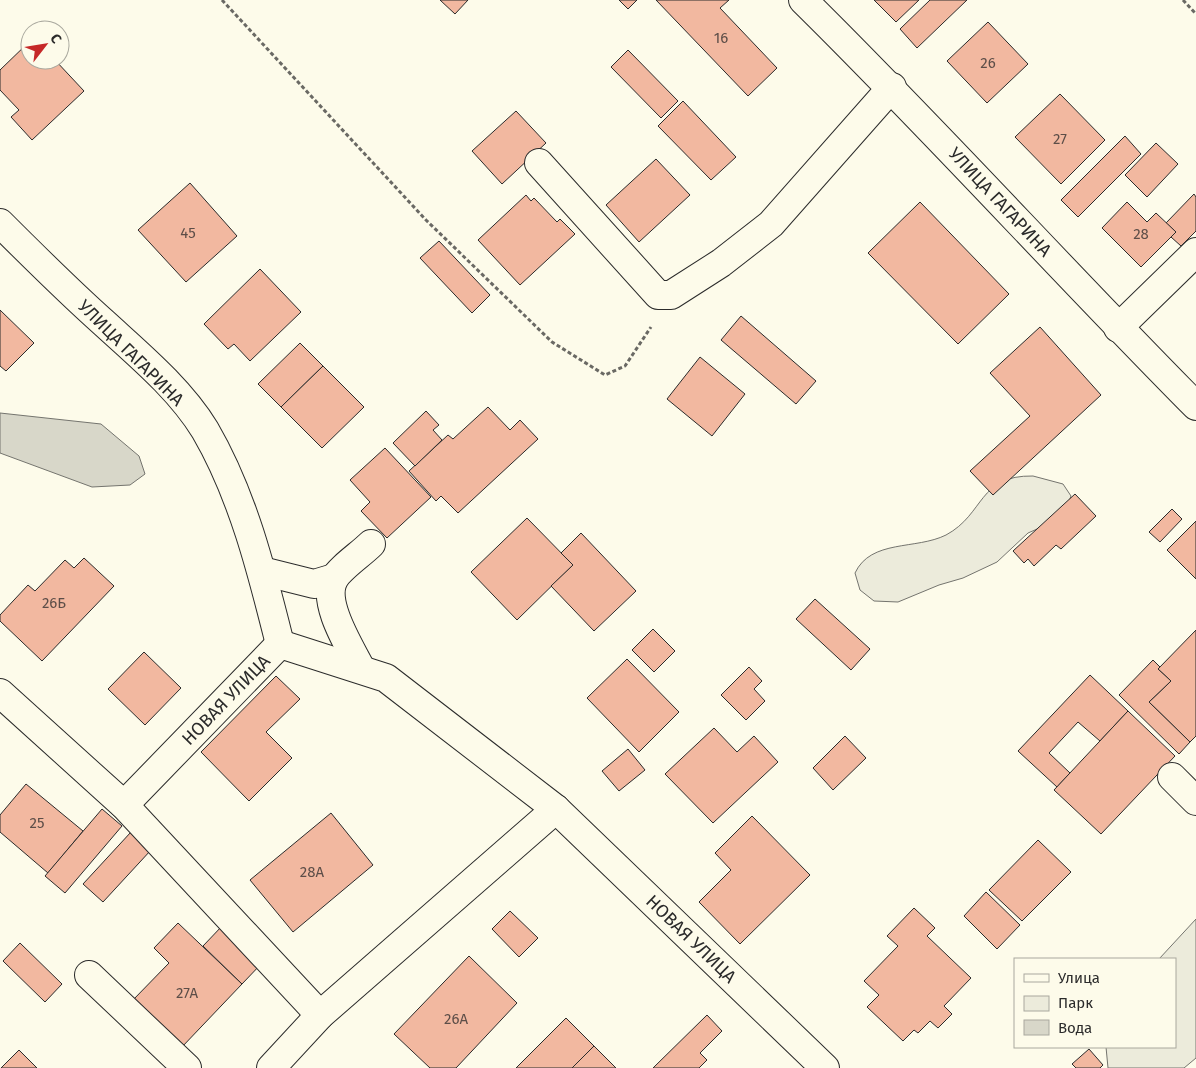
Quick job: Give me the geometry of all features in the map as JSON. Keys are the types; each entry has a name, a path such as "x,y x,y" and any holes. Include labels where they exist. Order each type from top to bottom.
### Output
{"street":[{"name":"УЛИЦА ГАГАРИНА","path":"803,0 892,87 1118,328 1196,406"},
{"path":"539,163 658,295 671,295 721,263 770,224 892,87"},
{"name":"УЛИЦА ГАГАРИНА","path":"0,223 171,388 204,428 222,461 262,571 280,644"},
{"path":"1118,328 1196,252"},
{"path":"262,571 314,584 334,578 371,544"},
{"path":"334,578 330,592 334,614 361,669"},
{"name":"НОВАЯ УЛИЦА","path":"124,805 280,644 386,678 556,809 825,1068"},
{"path":"0,693 124,805 320,1015"},
{"path":"1172,777 1196,801"},
{"path":"270,1068 320,1015 556,809"},
{"path":"89,975 187,1068"}],"path":[{"path":"222,0 426,220 552,342 604,375 625,366 671,295"},
{"path":"1183,0 1196,14"}],"green space":[{"path":"1033,476 1063,484 1071,496 1067,507 1044,526 1028,533 997,562 963,578 939,585 898,602 874,601 860,590 855,573 862,562 872,555 883,550 934,540 946,535 959,526 984,497 1002,482 1015,477"},
{"path":"1196,919 1196,1058 1184,1068 1108,1068 1106,1048 1176,1048 1176,958 1160,958"}],"water":[{"path":"0,413 101,424 139,456 145,474 130,485 92,487 0,453"}],"building":[{"path":"440,0 468,0 455,14"},
{"path":"619,0 637,0 628,9"},
{"path":"656,0 729,0 720,8 777,68 748,96"},
{"path":"874,0 919,0 896,22"},
{"path":"930,0 967,0 917,48 900,29"},
{"path":"988,22 1028,64 987,103 947,61"},
{"path":"628,50 678,101 661,118 611,67"},
{"path":"20,51 20,70 64,70 84,91 32,140 11,117 19,110 0,90 0,70"},
{"path":"1060,94 1105,140 1061,184 1015,137"},
{"path":"683,101 736,157 711,180 658,126"},
{"path":"516,111 546,143 502,184 472,151"},
{"path":"1125,136 1141,154 1078,217 1061,200"},
{"path":"1156,143 1178,164 1147,197 1125,175"},
{"path":"656,159 690,195 639,242 606,205"},
{"path":"190,183 237,236 186,282 138,230"},
{"path":"1194,194 1196,197 1196,231 1181,246 1171,237 1176,232 1166,223"},
{"path":"526,195 531,201 534,198 557,222 560,219 575,234 520,285 478,240"},
{"path":"920,202 1009,294 958,344 868,253"},
{"path":"1127,202 1147,222 1156,213 1176,232 1141,267 1102,228"},
{"path":"439,241 490,295 472,313 420,258"},
{"path":"260,269 301,312 250,361 234,344 228,349 204,324"},
{"path":"0,310 34,343 6,371 0,366"},
{"path":"741,316 816,381 796,404 721,340"},
{"path":"1040,327 1101,395 993,495 970,471 1030,416 990,373"},
{"path":"300,343 323,366 281,407 258,384"},
{"path":"700,357 745,394 712,436 667,399"},
{"path":"323,366 364,407 322,448 281,407"},
{"path":"488,407 510,430 520,420 538,439 458,513 441,496 436,501 409,471 448,435 453,439"},
{"path":"426,411 439,425 433,430 442,440 415,466 393,443"},
{"path":"385,448 431,497 387,538 361,511 370,502 350,480"},
{"path":"1075,494 1096,516 1061,549 1056,545 1034,566 1028,559 1024,563 1013,551"},
{"path":"1172,509 1182,519 1160,542 1149,532"},
{"path":"527,518 573,565 517,620 471,572"},
{"path":"1196,521 1196,579 1167,550"},
{"path":"581,533 636,591 594,631 551,586 573,565 561,553"},
{"path":"84,558 114,586 42,661 0,621 0,615 28,585 35,591 65,560 74,568"},
{"path":"815,599 870,649 851,670 796,619"},
{"path":"653,629 675,651 654,672 632,650"},
{"path":"1196,630 1196,736 1190,742 1149,702 1171,681 1158,669"},
{"path":"144,652 181,688 145,725 108,689"},
{"path":"627,659 679,712 639,752 587,698"},
{"path":"1153,660 1160,667 1158,669 1171,681 1149,702 1190,742 1179,754 1119,695"},
{"path":"749,667 762,681 754,689 765,701 746,720 721,695"},
{"path":"1090,675 1128,711 1100,741 1078,722 1049,753 1070,773 1057,787 1018,751"},
{"path":"276,676 300,699 266,732 292,758 249,801 201,752"},
{"path":"1128,711 1175,756 1101,834 1054,790"},
{"path":"714,728 737,752 754,736 778,762 713,823 665,774"},
{"path":"845,736 866,758 833,790 813,768"},
{"path":"628,749 645,770 619,791 602,771"},
{"path":"26,784 83,831 48,873 0,832 0,815"},
{"path":"102,809 122,826 65,893 45,876"},
{"path":"331,813 373,865 293,932 250,880"},
{"path":"752,816 810,875 740,944 699,902 731,870 715,853"},
{"path":"131,832 151,850 103,902 83,884"},
{"path":"1038,840 1071,872 1022,921 989,890"},
{"path":"986,892 1020,925 997,949 964,916"},
{"path":"914,908 935,928 927,936 971,978 944,1006 952,1014 938,1028 930,1021 918,1033 914,1030 903,1041 867,1007 879,995 864,981 898,946 887,936"},
{"path":"510,911 538,938 519,957 492,929"},
{"path":"178,923 242,984 181,1048 132,1001 169,963 154,948"},
{"path":"223,925 263,962 242,984 203,946"},
{"path":"20,943 62,984 45,1002 3,961"},
{"path":"469,956 517,1003 456,1068 430,1068 394,1034"},
{"path":"707,1015 722,1031 700,1053 707,1060 699,1068 653,1068"},
{"path":"566,1018 594,1046 572,1068 516,1068"},
{"path":"594,1046 616,1068 572,1068"},
{"path":"1089,1049 1103,1065 1100,1068 1076,1068 1072,1064"},
{"path":"19,1050 37,1068 1,1068"}]}
